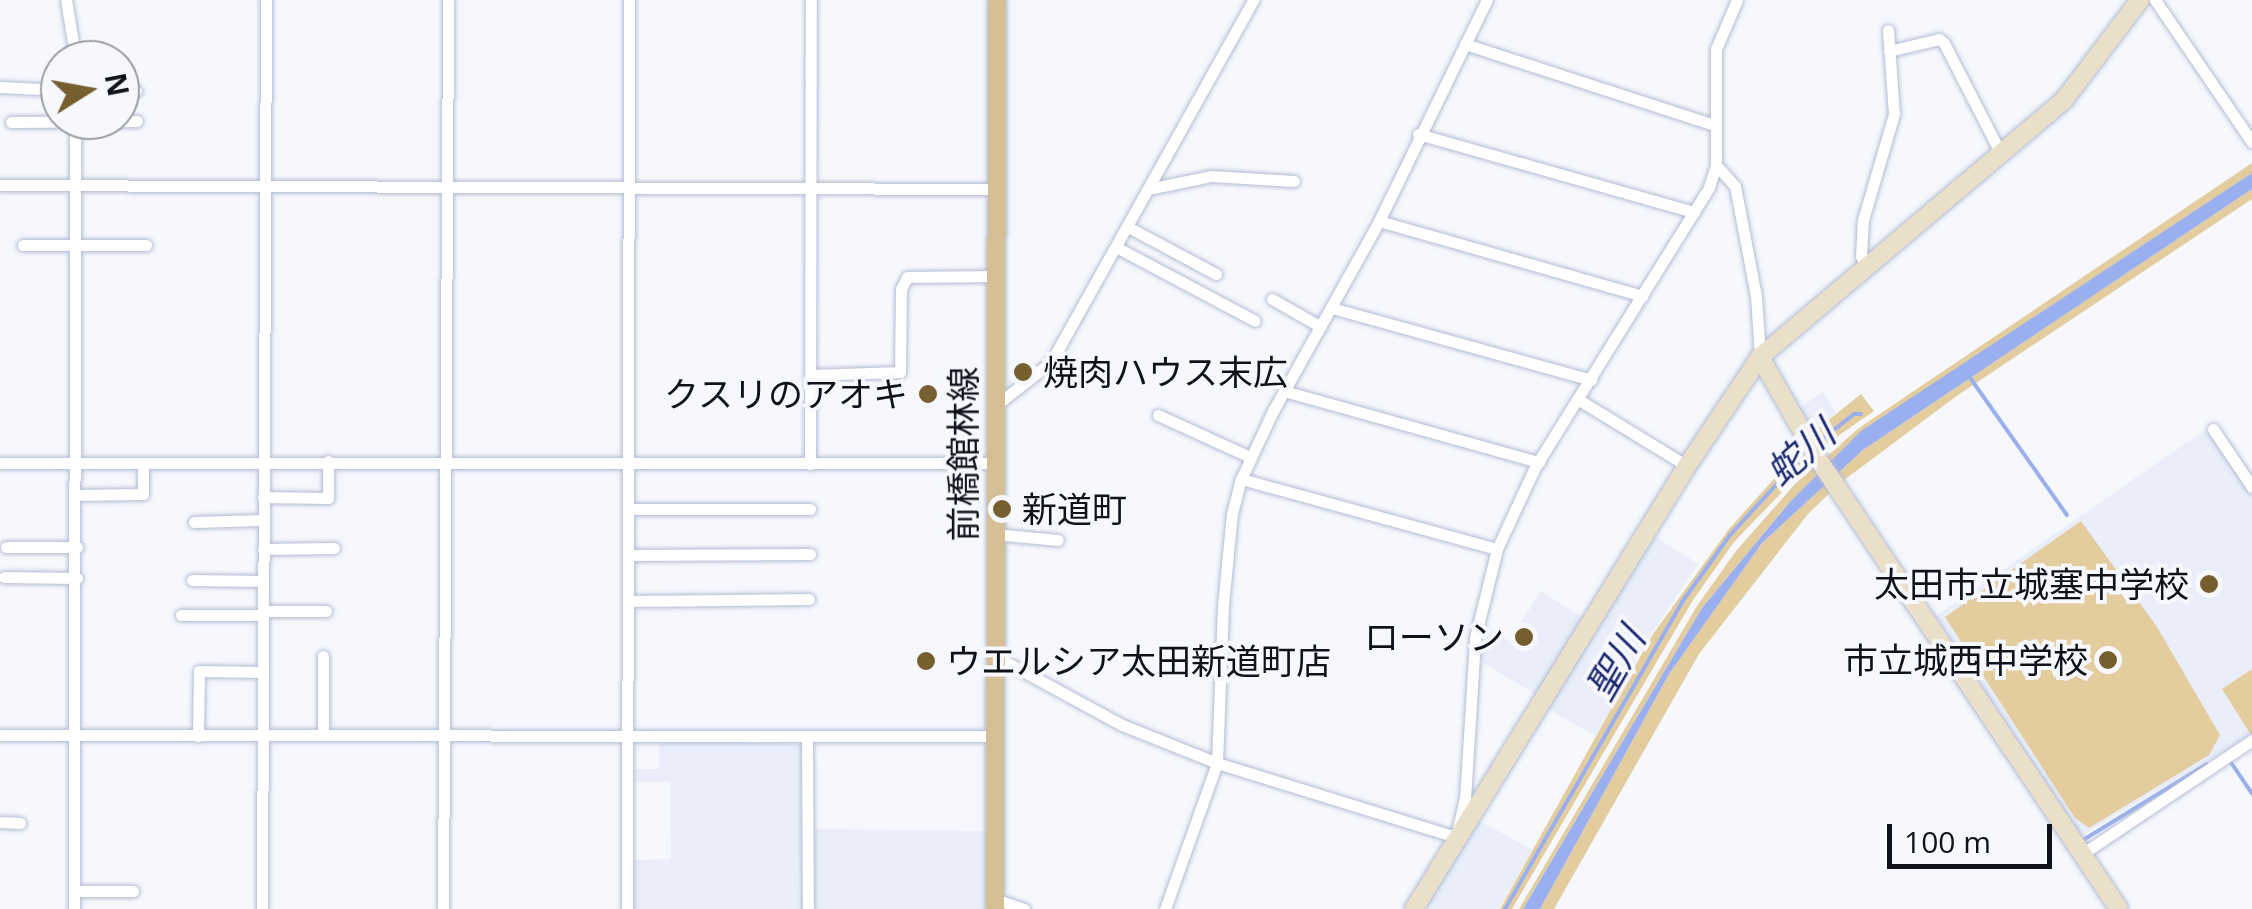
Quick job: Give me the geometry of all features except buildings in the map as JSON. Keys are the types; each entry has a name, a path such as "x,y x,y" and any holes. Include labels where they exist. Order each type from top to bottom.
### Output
{"main road":[{"name":"前橋館林線","path":"995,904 997,0"}],"street":[{"path":"66,0 73,40"},
{"path":"262,909 266,0"},
{"path":"443,909 448,0"},
{"path":"627,909 629,0"},
{"path":"810,464 811,0"},
{"path":"995,406 1051,362 1253,0"},
{"path":"1165,909 1216,763 1223,606 1232,514 1241,479 1284,391 1379,221 1418,134 1487,0"},
{"path":"1456,836 1465,799 1475,638 1498,549 1538,462 1694,212 1716,165 1716,49 1737,0"},
{"path":"1414,909 1687,466 1760,357 2064,100 2140,0"},
{"path":"2155,0 2252,142"},
{"path":"1866,265 1861,256 1863,220 1894,114 1888,30"},
{"path":"1889,51 1939,39 1944,42 2001,154"},
{"path":"1465,44 1715,124"},
{"path":"0,87 40,89"},
{"path":"11,122 40,122"},
{"path":"1418,134 1694,212"},
{"path":"74,909 78,547 75,140"},
{"path":"1716,165 1735,186 1756,296 1760,357 1838,490 2119,909"},
{"path":"1148,189 1211,176 1294,182"},
{"path":"0,185 996,189"},
{"path":"1379,221 1643,296"},
{"path":"1128,226 1216,274"},
{"path":"23,245 146,245"},
{"path":"1116,247 1255,321"},
{"path":"810,375 900,372 901,289 907,277 996,276"},
{"path":"1272,300 1321,327"},
{"path":"1332,308 1592,380"},
{"path":"1284,391 1538,462"},
{"path":"1578,400 1687,466"},
{"path":"1158,416 1250,457"},
{"path":"2213,429 2252,487"},
{"path":"0,462 995,463"},
{"path":"76,495 143,494 143,462"},
{"path":"263,497 328,498 328,462"},
{"path":"1241,479 1498,549"},
{"path":"628,509 810,508"},
{"path":"194,522 263,520"},
{"path":"994,534 1058,540"},
{"path":"6,547 78,547"},
{"path":"263,548 334,548"},
{"path":"628,555 810,554"},
{"path":"4,577 77,578"},
{"path":"192,580 263,581"},
{"path":"628,601 810,599"},
{"path":"181,615 326,611"},
{"path":"322,656 324,734"},
{"path":"996,656 1122,726 1216,763 1456,836"},
{"path":"198,736 199,671 263,672"},
{"path":"0,734 996,736"},
{"path":"807,738 808,909"},
{"path":"2082,854 2252,740"},
{"path":"0,822 20,823"},
{"path":"74,890 133,890"},
{"path":"995,904 1024,909"}],"shaded area":[{"path":"2252,163 2252,173 1862,431 1790,502 1702,608 1523,909 1519,909 1697,606 1736,551 1795,484 1859,428"},
{"path":"2252,189 2252,199 1958,395 1840,483 1808,514 1699,654 1554,909 1540,909 1669,674 1762,543 1863,450"},
{"path":"1823,392 1836,413 1810,434 1796,410"},
{"path":"1861,394 1874,411 1818,450 1811,434"},
{"name":"市立城西中学校","path":"2205,430 2252,494 2252,734 2080,837 1936,616"},
{"path":"1799,451 1809,464 1734,542 1693,600 1512,909 1500,909 1653,634 1729,529"},
{"path":"2081,521 2157,627 2220,735 2209,755 2089,828 2075,818 1945,617"},
{"path":"1654,536 1698,564 1652,633 1597,737 1546,708"},
{"name":"ローソン","path":"1541,591 1585,619 1538,696 1481,661 1485,627 1509,641"},
{"path":"2252,669 2252,734 2251,735 2222,689"},
{"path":"659,741 802,744 802,860 811,829 985,831 985,909 630,909 630,860 671,859 670,782 630,782 631,769 659,769"},
{"path":"1478,820 1533,850 1499,909 1431,909 1424,905"}],"water":[{"path":"2252,173 2252,189 1863,450 1762,543 1669,674 1540,909 1523,909 1702,608 1790,502 1861,431"}],"waterway":[{"path":"1966,372 2067,515"},
{"name":"聖川","path":"1821,440 1854,414 1861,414"},
{"name":"聖川","path":"1505,909 1682,602 1730,535 1798,461"},
{"path":"2230,761 2252,794"},
{"path":"2083,840 2207,764"}],"place":[{"name":"焼肉ハウス末広","path":"1023,372"},
{"name":"クスリのアオキ","path":"928,394"},
{"name":"新道町","path":"1002,509"},
{"name":"太田市立城塞中学校","path":"2209,584"},
{"name":"ローソン","path":"1524,637"},
{"name":"市立城西中学校","path":"2108,660"},
{"name":"ウエルシア太田新道町店","path":"926,661"}],"water label":[{"name":"蛇川","path":"1800,452"}]}
